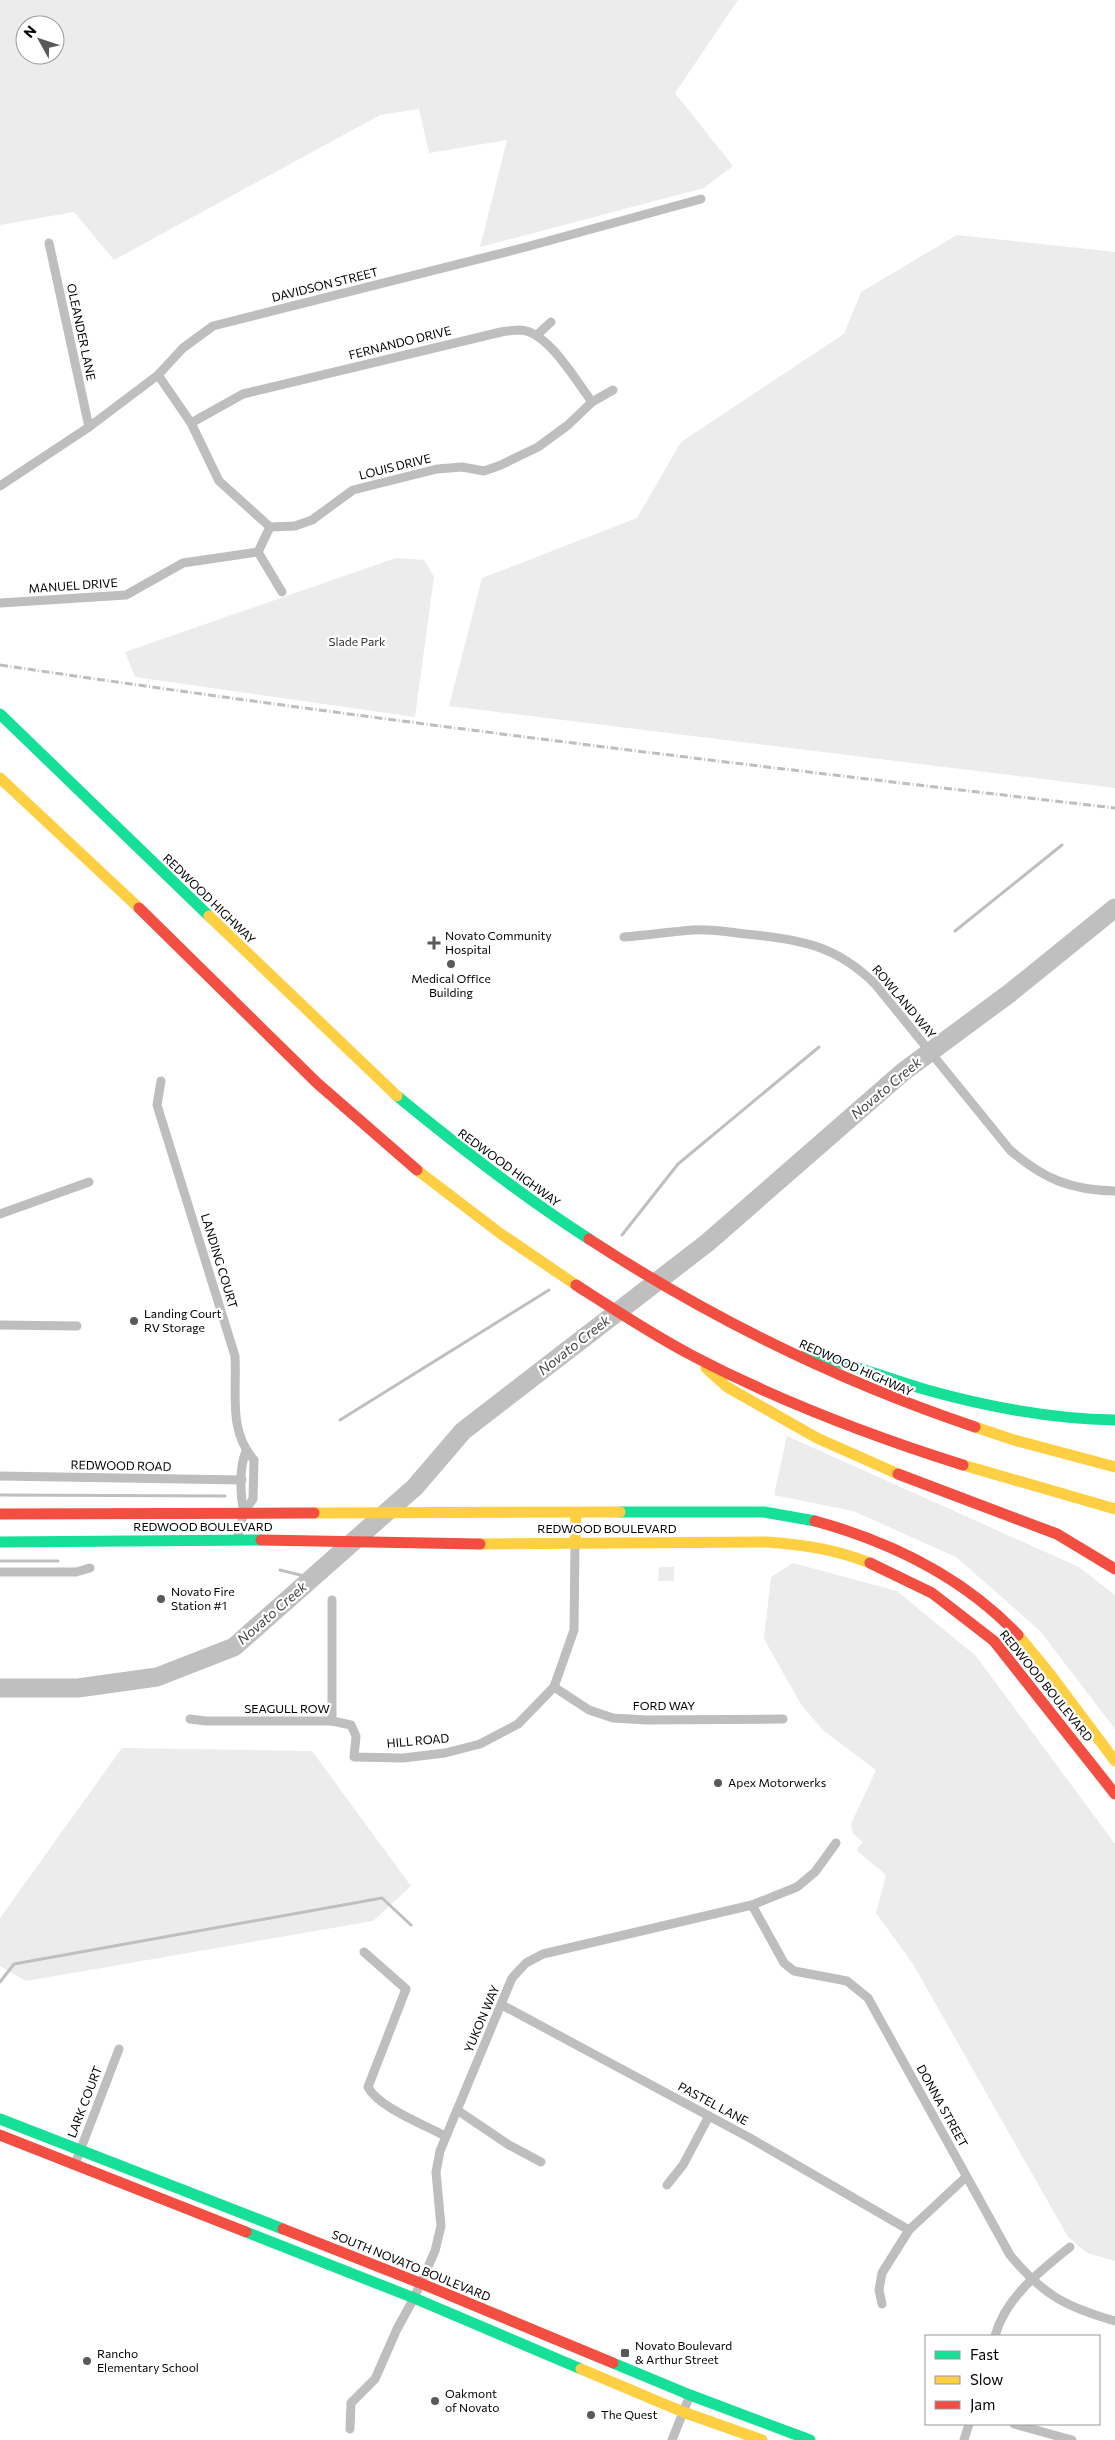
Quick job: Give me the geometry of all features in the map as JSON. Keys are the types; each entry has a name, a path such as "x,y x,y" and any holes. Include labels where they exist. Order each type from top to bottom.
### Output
{"main road":[{"name":"REDWOOD HIGHWAY","path":"0,714 386,1087 450,1142 506,1184 618,1258 700,1308 783,1351 898,1402 935,1415 1048,1452 1115,1467"},
{"path":"0,778 82,852 298,1064 357,1118 448,1195 581,1289 691,1355 746,1382 888,1440 999,1477 1115,1509"},
{"path":"783,1351 837,1360 943,1394 1024,1411 1072,1419 1115,1420"},
{"path":"691,1355 727,1388 817,1438 882,1468 1057,1534 1115,1570"},
{"name":"REDWOOD BOULEVARD","path":"0,1514 244,1512 777,1513 859,1534 906,1553 948,1577 976,1597 1006,1624 1041,1661 1115,1761"},
{"path":"575,1543 576,1513"},
{"name":"REDWOOD BOULEVARD","path":"0,1542 390,1540 510,1544 767,1542 811,1545 847,1554 892,1572 932,1593 994,1641 1115,1794"},
{"name":"SOUTH NOVATO BOULEVARD","path":"0,2119 420,2284 690,2395 810,2440"},
{"path":"0,2135 414,2298 683,2412 762,2440"}],"street":[{"name":"DAVIDSON STREET","path":"0,486 89,427 158,375 183,348 213,326 526,247 701,199"},
{"name":"OLEANDER LANE","path":"49,243 89,427"},
{"path":"551,322 538,335 550,346 592,402"},
{"name":"FERNANDO DRIVE","path":"192,423 243,394 500,332 522,330 538,335"},
{"path":"158,375 192,423 219,482 270,527 258,552 282,592"},
{"name":"LOUIS DRIVE","path":"270,527 295,526 312,520 353,490 437,469 462,467 484,471 501,465 538,447 568,425 592,402 613,390"},
{"name":"MANUEL DRIVE","path":"0,603 126,595 183,563 258,552"},
{"name":"ROWLAND WAY","path":"624,937 693,930 716,930 807,942 828,950 853,964 875,984 1010,1150 1028,1166 1065,1185 1088,1190 1115,1191"},
{"name":"LANDING COURT","path":"161,1081 157,1105 235,1356 236,1383 234,1407 246,1451 254,1460 253,1499 244,1512 236,1540"},
{"path":"0,1214 89,1182"},
{"path":"0,1325 77,1326"},
{"name":"LANDING COURT","path":"244,1512 240,1496 242,1461 246,1451"},
{"name":"REDWOOD ROAD","path":"0,1476 242,1480"},
{"name":"HILL ROAD","path":"354,1757 402,1758 445,1753 480,1744 518,1724 554,1688 574,1630 575,1543"},
{"path":"0,1572 76,1572 90,1568"},
{"path":"332,1600 332,1721"},
{"name":"FORD WAY","path":"554,1688 589,1710 613,1718 647,1720 783,1719"},
{"name":"SEAGULL ROW","path":"190,1719 206,1721 332,1721 351,1725 356,1736 354,1757"},
{"name":"YUKON WAY","path":"350,2429 351,2403 375,2378 435,2251 441,2226 436,2172 445,2136 512,1978 526,1963 543,1954 752,1905 797,1887 815,1872 836,1843"},
{"name":"DONNA STREET","path":"752,1905 784,1963 794,1971 847,1981 868,1998 1010,2255 1030,2279 1047,2293 1079,2311 1115,2321"},
{"path":"364,1952 406,1989 368,2087 372,2094 390,2107 445,2136"},
{"name":"PASTEL LANE","path":"502,2005 709,2116 909,2230"},
{"name":"LARK COURT","path":"75,2164 119,2049"},
{"path":"457,2110 509,2145 541,2162"},
{"path":"666,2185 683,2165 709,2116"},
{"path":"882,2304 879,2290 882,2273 909,2230 966,2176"},
{"path":"995,2335 998,2323 1030,2279 1070,2247"},
{"path":"672,2440 690,2395"},
{"path":"964,2440 969,2425"},
{"path":"1018,2425 1072,2440"}],"green space":[{"path":"0,0 738,0 675,93 733,166 704,188 480,247 507,140 429,153 419,109 380,115 114,260 74,212 0,225"},
{"path":"957,235 1115,252 1115,788 449,706 482,578 637,518 681,442 844,334 861,292"},
{"name":"Slade Park","path":"396,558 424,560 434,577 415,717 135,677 125,652"},
{"path":"787,1436 1079,1567 1115,1595 1115,1729 1040,1631 956,1557 853,1511 774,1495"},
{"path":"793,1563 897,1591 976,1656 1115,1844 1115,2261 1087,2253 1068,2237 913,1964 876,1913 886,1875 856,1850 863,1842 853,1834 851,1824 876,1770 824,1731 802,1706 764,1639 771,1577"},
{"path":"659,1567 674,1567 674,1581 658,1581"},
{"path":"122,1748 312,1751 411,1886 373,1921 26,1981 0,1966 0,1918"}],"waterway":[{"path":"955,931 1062,845"},
{"name":"Novato Creek","path":"0,1688 78,1688 157,1677 234,1647 415,1487 463,1431 707,1243 903,1072 1010,993 1115,908"},
{"path":"622,1235 678,1164 819,1047"},
{"path":"340,1420 549,1290"},
{"path":"0,1495 225,1496"},
{"path":"0,1561 58,1561"},
{"path":"280,1570 312,1578"},
{"path":"0,1982 14,1964 382,1898 411,1925"}],"railway":[{"path":"0,665 557,741 1115,808"}],"traffic: fast":[{"path":"0,714 209,916"},
{"path":"397,1096 539,1206 589,1239"},
{"path":"805,1355 851,1366 927,1390 996,1407 1043,1415 1115,1420"},
{"path":"620,1512 764,1512 815,1521"},
{"path":"0,1542 261,1540"},
{"path":"0,2119 283,2229"},
{"path":"246,2232 414,2298 581,2369"},
{"path":"613,2363 690,2395 810,2440"}],"traffic: slow":[{"path":"0,778 139,908"},
{"path":"209,916 397,1096"},
{"path":"417,1170 501,1234 576,1285"},
{"path":"706,1368 727,1387 817,1438 898,1474"},
{"path":"975,1427 1014,1440 1115,1467"},
{"path":"963,1465 1115,1509"},
{"path":"314,1513 620,1512"},
{"path":"575,1543 576,1513"},
{"path":"480,1544 767,1542 819,1548 870,1563"},
{"path":"1018,1635 1050,1674 1115,1761"},
{"path":"581,2369 683,2412 762,2440"}],"traffic: jam":[{"path":"139,908 317,1083 417,1170"},
{"path":"589,1239 681,1295 776,1345 874,1389 975,1427"},
{"path":"576,1285 678,1348 759,1388 860,1430 963,1465"},
{"path":"898,1474 1057,1534 1115,1569"},
{"path":"0,1514 314,1513"},
{"path":"815,1521 871,1540 924,1564 974,1596 997,1614 1018,1635"},
{"path":"261,1540 480,1544"},
{"path":"870,1563 932,1593 994,1641 1115,1794"},
{"path":"0,2135 246,2232"},
{"path":"283,2229 420,2283 613,2363"}],"place":[{"name":"Novato Community Hospital","path":"434,943"},
{"name":"Medical Office Building","path":"451,964"},
{"name":"Landing Court RV Storage","path":"134,1321"},
{"name":"Novato Fire Station #1","path":"161,1599"},
{"name":"Apex Motorwerks","path":"718,1783"},
{"name":"Novato Boulevard & Arthur Street","path":"625,2353"},
{"name":"Rancho Elementary School","path":"87,2361"},
{"name":"Oakmont of Novato","path":"435,2401"},
{"name":"The Quest","path":"591,2415"}]}
